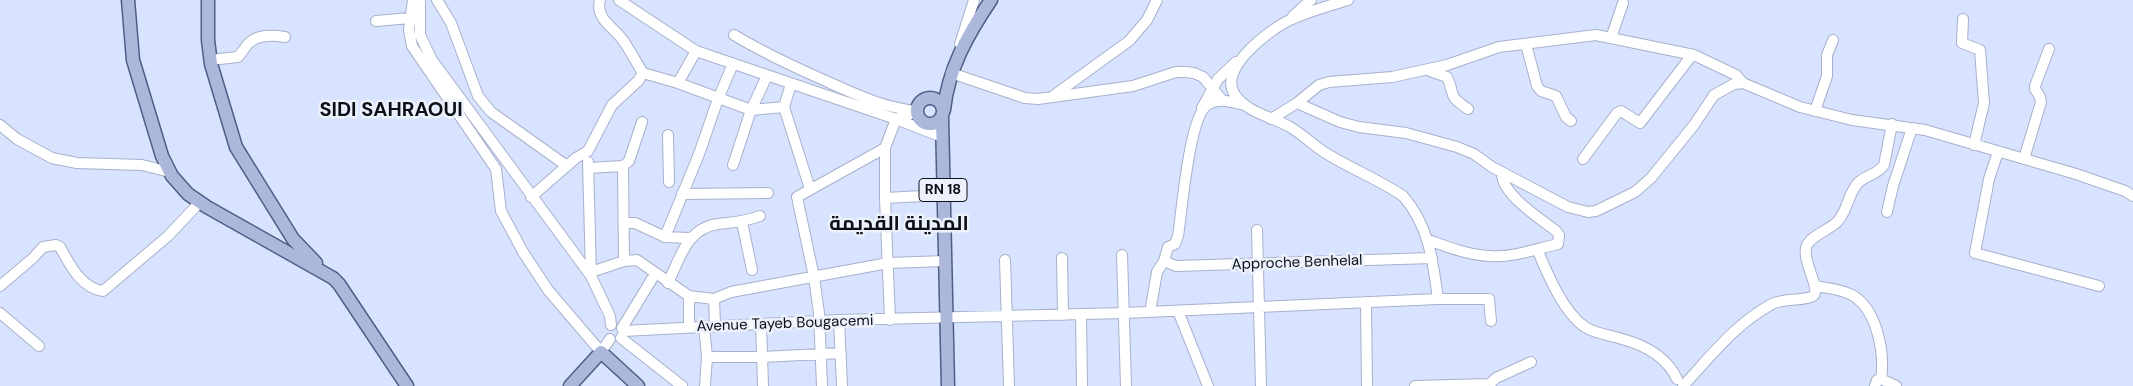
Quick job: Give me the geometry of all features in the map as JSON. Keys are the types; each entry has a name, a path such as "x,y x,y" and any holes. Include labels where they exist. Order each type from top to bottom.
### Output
{"main road":[{"path":"128,0 133,60 162,156 170,172 188,194 200,202 332,278"},
{"path":"208,0 210,60 224,113 236,147 293,239 303,252 339,284 408,386"},
{"name":"RN 18","path":"948,386 943,114 946,90 951,73 964,44 992,0"},
{"path":"924,100 936,100 943,114 935,124 927,124 920,120 917,112 919,105 924,100 951,73"},
{"path":"570,386 601,352 638,386"}],"street":[{"path":"413,0 410,18 410,40 416,53 496,169 501,212 523,252 548,290 601,352 617,332 655,274"},
{"path":"420,0 420,35 432,60 591,274 617,332 682,386"},
{"path":"437,0 451,24 478,96 491,112 566,166"},
{"path":"600,0 598,9 604,20 622,39 643,73 678,83 752,110 784,107"},
{"path":"619,0 696,51 942,137"},
{"path":"974,0 951,73 1025,98 1038,99 1133,86 1176,72 1194,73 1203,77 1222,100"},
{"path":"1053,97 1129,41 1147,20 1158,0"},
{"path":"1150,312 1157,272 1164,261 1168,247 1175,244 1178,236 1192,138 1199,114 1218,79 1311,0"},
{"path":"1289,20 1348,0"},
{"path":"1612,38 1623,3"},
{"path":"376,21 410,18"},
{"path":"1963,19 1962,43 1980,50 1983,69 1984,102 1974,145"},
{"path":"734,35 767,55 872,102 890,108 917,112"},
{"path":"1272,119 1297,103 1319,85 1328,82 1383,78 1447,65 1499,47 1596,35 1692,55 1736,75 1743,83 1800,107 1852,120 1912,128 2076,174 2125,191 2133,196"},
{"path":"210,60 238,57 254,38 286,37"},
{"path":"1815,111 1827,76 1827,54 1833,40"},
{"path":"1526,44 1537,86 1541,91 1556,96 1566,117 1571,121"},
{"path":"2024,159 2041,102 2035,86 2048,49"},
{"path":"1250,50 1239,63 1232,77 1231,86 1234,94 1251,110 1289,126 1324,152 1403,196 1412,206 1428,240 1438,299"},
{"path":"678,83 696,51"},
{"path":"1583,159 1621,110 1640,123 1692,55"},
{"path":"665,237 733,64"},
{"path":"1427,70 1446,77 1451,94 1455,100 1468,109"},
{"path":"591,274 588,151 612,105 638,81 643,73"},
{"path":"733,165 752,110 767,76"},
{"path":"1297,103 1340,122 1359,127 1406,133 1457,147 1474,154 1502,173 1568,208 1588,212 1596,211 1635,192 1651,178 1694,125 1705,106 1714,96 1734,84 1743,83"},
{"path":"791,84 784,107 810,189"},
{"path":"1199,114 1207,105 1222,100 1245,105"},
{"path":"890,320 885,148 896,120 917,112"},
{"path":"588,168 622,166 629,161 642,122"},
{"path":"1537,248 1546,272 1566,307 1585,327 1604,335 1622,338 1646,349 1667,362 1680,382 1744,322 1778,301 1813,296 1816,292 1815,286 1805,259 1808,242 1838,221 1854,187 1860,181 1880,171 1884,165 1892,124"},
{"path":"0,125 17,139 52,158 77,163 142,166 170,172"},
{"path":"1887,212 1892,186 1912,128"},
{"path":"668,135 669,182"},
{"path":"822,386 820,322 814,277 797,197 885,148"},
{"path":"532,197 566,166 588,151"},
{"path":"1998,152 1989,179 1975,254 2099,286"},
{"path":"622,166 624,261"},
{"path":"1428,240 1475,255 1491,257 1558,244 1560,235 1506,188 1502,173"},
{"path":"682,194 768,193"},
{"path":"885,198 943,195"},
{"path":"0,286 43,247 56,245 60,247 74,272 90,286 103,291 168,236 200,202"},
{"path":"668,283 689,238 705,226 742,222 760,216"},
{"path":"742,222 752,270"},
{"path":"624,223 635,223 665,237 689,238"},
{"path":"1257,230 1261,386"},
{"path":"1122,255 1126,386"},
{"path":"1062,258 1063,315"},
{"name":"Approche Benhelal","path":"1164,261 1176,266 1432,258"},
{"path":"591,274 624,261 637,260 689,296 714,299 731,292 888,262 945,261"},
{"path":"1005,260 1009,386"},
{"path":"1815,286 1847,293 1864,305 1874,325 1884,361 1878,382 1896,386"},
{"path":"689,296 689,327"},
{"path":"714,299 715,326"},
{"name":"Avenue Tayeb Bougacemi","path":"617,332 839,320 1124,313 1438,299 1489,299 1491,321"},
{"path":"1366,302 1367,386"},
{"path":"1178,311 1208,386"},
{"path":"0,313 39,346"},
{"path":"1081,314 1082,386"},
{"path":"839,320 842,386"},
{"path":"761,324 763,386"},
{"path":"704,326 705,386"},
{"path":"706,357 762,357 841,353"},
{"path":"1415,386 1490,384 1496,378 1531,362"}],"district":[{"name":"SIDI SAHRAOUI","path":"391,111"},
{"name":"المدينة القديمة","path":"899,225"}]}
